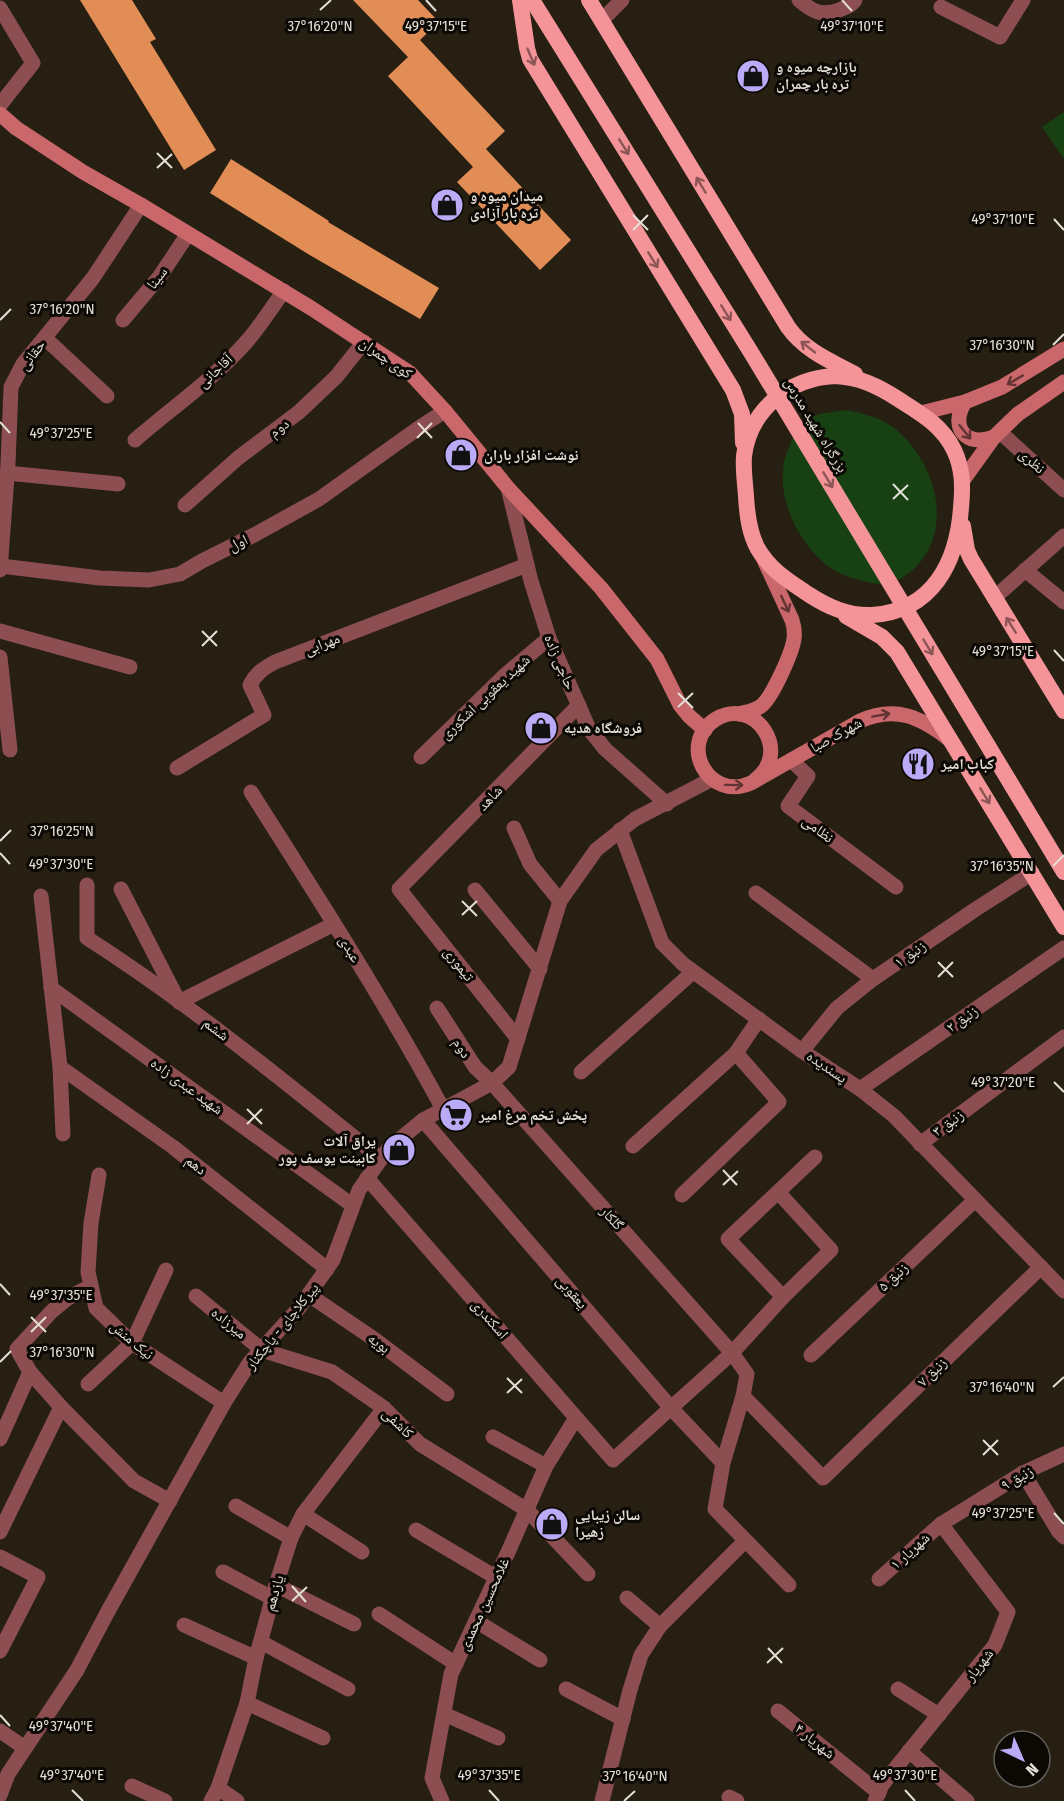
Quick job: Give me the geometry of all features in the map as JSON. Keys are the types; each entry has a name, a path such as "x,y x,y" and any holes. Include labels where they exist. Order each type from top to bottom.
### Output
{"highway":[{"path":"520,0 530,59 737,398 742,414 748,520 760,551 781,576 820,602 879,634 892,646 1064,927"},
{"name":"بزرگراه شهید مدرس","path":"532,0 752,354 1064,872"},
{"path":"589,0 790,331 818,355 877,386 921,413 946,436 956,454 963,480 960,516 955,549 940,579 921,597 903,607 878,614 858,614 832,608"},
{"path":"744,472 746,447 754,424 769,404 788,389 811,379 835,376 859,379 877,386"},
{"path":"960,516 970,557 1064,711"}],"main road":[{"name":"کوی چمران","path":"0,114 16,128 83,172 284,291 410,373 445,411 508,488 601,588 657,659 680,705 705,729"},
{"path":"921,413 965,402 1017,379 1064,349"},
{"path":"963,480 997,434 1018,414 1064,382"},
{"path":"965,402 959,412 958,423 963,433 972,440 983,441 997,434"},
{"path":"739,714 760,708 766,701 794,640 795,630 790,615 760,551"},
{"name":"شهرک صبا","path":"755,780 860,721 886,713 899,713 913,717 952,742"},
{"path":"739,714 750,717 760,724 770,740 771,751 764,772 755,780 733,787 720,784 703,769 699,756 699,742 705,729 719,718 739,714"}],"street":[{"path":"602,20 622,0"},
{"path":"799,0 810,9 826,14 851,6 855,0"},
{"path":"941,7 1000,37 1023,0"},
{"path":"0,8 33,63 0,105"},
{"name":"حقانی","path":"0,568 11,387 23,364 93,278 141,205"},
{"name":"سینا","path":"123,320 160,276 188,234"},
{"name":"آقاجانی","path":"135,441 169,410 209,379 249,339 284,291"},
{"path":"45,338 107,396"},
{"name":"دوم","path":"185,505 238,458 299,412 336,377 364,342"},
{"name":"اول","path":"0,568 100,579 149,580 180,574 319,499 445,411"},
{"name":"نظری","path":"997,434 1064,490"},
{"path":"7,473 118,484"},
{"name":"حاجی زاده","path":"508,488 527,566 549,638 589,729 605,749 667,804"},
{"path":"994,597 1064,536"},
{"name":"مهرابی","path":"177,768 264,716 250,685 263,669 286,658 527,566"},
{"path":"1025,570 1064,602"},
{"path":"0,631 130,667"},
{"name":"شهید یعقوبی اشکوری","path":"421,757 504,676 549,638"},
{"path":"0,657 10,750"},
{"name":"شاهد","path":"399,889 579,705"},
{"name":"نظامی","path":"791,760 808,776 788,806 896,886"},
{"name":"پیرکلاچای - پاچکنار","path":"0,1795 8,1774 77,1670 224,1403 250,1362 299,1308 333,1260 352,1205 367,1178 388,1149 423,1120 492,1083 509,1067 560,901 596,850 620,830 636,819 712,779"},
{"name":"عبدی","path":"251,792 419,1064 443,1109"},
{"path":"514,828 530,864 560,901"},
{"name":"پسندیده","path":"620,830 662,943 693,972 802,1051 860,1089 894,1116 1064,1291"},
{"name":"زنبق ۱","path":"802,1051 837,1008 873,979 1032,873"},
{"name":"ششم","path":"87,885 87,938 130,965 263,1064 381,1159"},
{"path":"121,889 179,1002 334,924"},
{"name":"تیموری","path":"399,889 518,1039"},
{"path":"475,891 540,969"},
{"path":"756,892 873,979"},
{"path":"41,896 60,1067 63,1134"},
{"name":"زنبق ۲","path":"860,1089 1064,948"},
{"path":"581,1072 693,972"},
{"name":"شهید عبدی زاده","path":"51,987 352,1205"},
{"name":"دوم","path":"437,1008 475,1067 492,1083"},
{"path":"633,1146 736,1053 759,1019"},
{"name":"زنبق ۳","path":"920,1144 1064,1037"},
{"path":"682,1195 779,1102 736,1053"},
{"name":"دهم","path":"60,1067 173,1147 327,1269"},
{"name":"گلکار","path":"492,1083 732,1353 747,1374 743,1396 723,1463 715,1509 745,1541"},
{"name":"یعقوبی","path":"423,1120 671,1408 723,1463"},
{"path":"783,1296 729,1239 815,1157"},
{"name":"نیک منش","path":"99,1175 91,1223 88,1272 96,1308 132,1343 224,1403"},
{"name":"اسکندری","path":"367,1178 613,1460 671,1408"},
{"path":"671,1408 732,1353 783,1296 831,1250 778,1192"},
{"name":"زنبق ۵","path":"811,1355 975,1200"},
{"name":"زنبق ۷","path":"743,1396 823,1478 1041,1267"},
{"path":"88,1384 132,1343 166,1270"},
{"path":"91,1286 51,1312 17,1349 30,1372 61,1407 134,1481 170,1501"},
{"name":"بویه","path":"309,1295 374,1339 447,1394"},
{"name":"میرزاده","path":"196,1296 262,1350"},
{"name":"کاشفی","path":"262,1350 332,1372 384,1408 420,1444 527,1510 588,1574"},
{"path":"0,1439 30,1372"},
{"path":"0,1532 61,1407"},
{"name":"یازدهم","path":"214,1794 248,1703 256,1659 291,1538 303,1514 384,1408"},
{"name":"غلامحسین محمدی","path":"442,1801 432,1778 451,1674 546,1466 576,1418"},
{"path":"493,1437 546,1466"},
{"name":"زنبق ۹","path":"941,1524 1023,1473 1061,1461"},
{"path":"1023,1473 1064,1537"},
{"path":"236,1506 291,1538"},
{"path":"303,1514 362,1552"},
{"name":"شهریار ۱","path":"879,1579 941,1524"},
{"name":"شهریار","path":"877,1797 882,1785 995,1645 1008,1611 941,1524"},
{"path":"416,1530 496,1578"},
{"path":"602,1801 641,1655 660,1626 745,1541 789,1585"},
{"path":"0,1557 38,1576 0,1651"},
{"path":"223,1572 354,1624"},
{"path":"627,1598 660,1626"},
{"path":"379,1614 456,1664"},
{"path":"476,1621 540,1660"},
{"path":"184,1625 256,1659"},
{"path":"261,1642 348,1689"},
{"path":"566,1689 623,1719"},
{"path":"898,1689 939,1715"},
{"path":"248,1703 323,1738"},
{"name":"شهریار ۴","path":"778,1711 877,1797"},
{"path":"444,1714 498,1738"},
{"path":"0,1731 25,1748"},
{"path":"909,1751 967,1801"},
{"path":"132,1786 165,1801"},
{"path":"214,1794 237,1801"}],"green space":[{"path":"1064,112 1064,159 1042,127"},
{"path":"847,410 885,422 907,440 920,458 930,478 936,499 937,520 932,541 922,560 901,579 891,583 866,582 832,569 807,545 797,530 785,496 784,461 799,427 817,415"}],"building":[{"path":"80,0 132,0 156,39 150,42 216,150 184,170"},
{"path":"353,0 418,0 439,22 420,40 505,131 486,149 571,240 540,270 457,182 473,167 388,76 408,57"},
{"path":"231,159 328,222 439,288 420,319 308,254 210,193"}],"place":[{"name":"بازارچه میوه و تره بار چمران","path":"753,76"},
{"name":"میدان میوه و تره بار آزادی","path":"447,205"},
{"name":"نوشت افزار باران","path":"461,455"},
{"name":"فروشگاه هدیه","path":"541,728"},
{"name":"کباب امیر","path":"918,764"},
{"name":"پخش تخم مرغ امیر","path":"456,1115"},
{"name":"یراق آلات کابینت یوسف پور","path":"399,1150"},
{"name":"سالن زیبایی زهیرا","path":"552,1524"}]}
